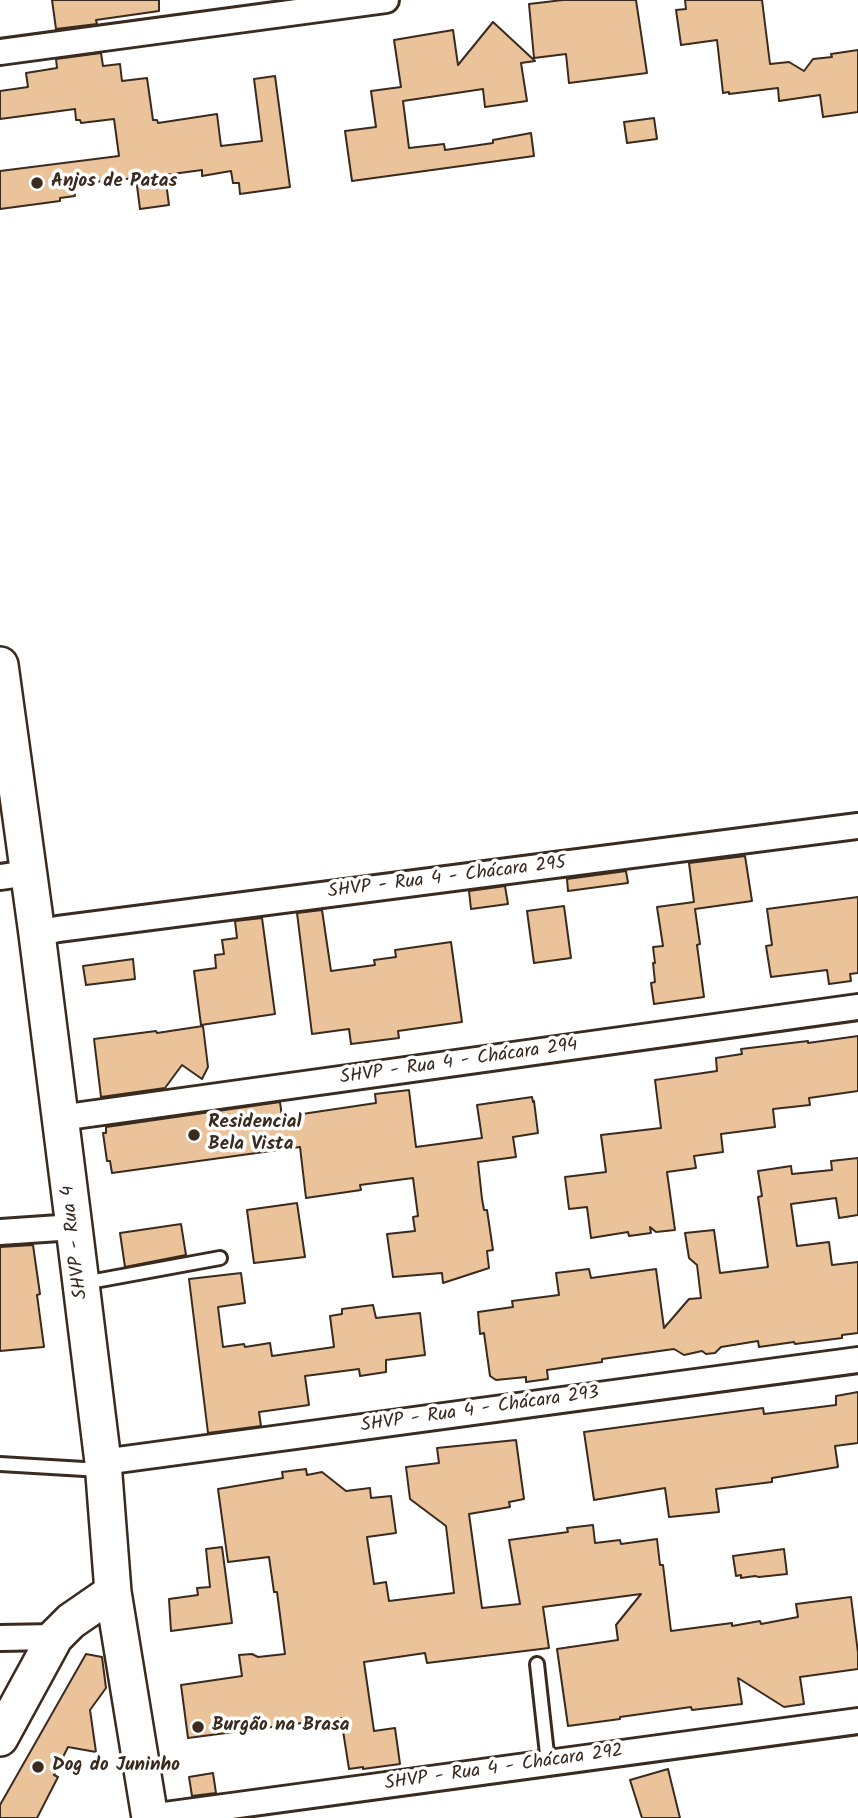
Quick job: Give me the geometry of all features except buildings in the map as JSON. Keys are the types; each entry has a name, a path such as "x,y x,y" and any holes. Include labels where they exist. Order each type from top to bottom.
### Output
{"street":[{"path":"0,52 386,0"},
{"name":"SHVP - Rua 4","path":"0,665 14,875 37,934 103,1466 113,1592 150,1818"},
{"name":"SHVP - Rua 4 - Chácara 295","path":"37,934 58,929 858,826"},
{"name":"SHVP - Rua 4 - Chácara 294","path":"60,1118 858,1007"},
{"path":"0,1232 74,1227"},
{"name":"SHVP - Rua 4 - Chácara 293","path":"103,1466 858,1360"},
{"path":"0,1738 55,1637 71,1621 113,1592"},
{"path":"0,1638 55,1637"},
{"name":"SHVP - Rua 4 - Chácara 292","path":"150,1818 858,1721"}],"lane":[{"path":"81,1284 220,1258"},
{"path":"0,1464 103,1466"},
{"path":"537,1664 548,1763"}],"place":[{"name":"Anjos de Patas","path":"37,183"},
{"name":"Residencial Bela Vista","path":"194,1135"},
{"name":"Burgão na Brasa","path":"198,1727"},
{"name":"Dog do Juninho","path":"38,1767"}]}
